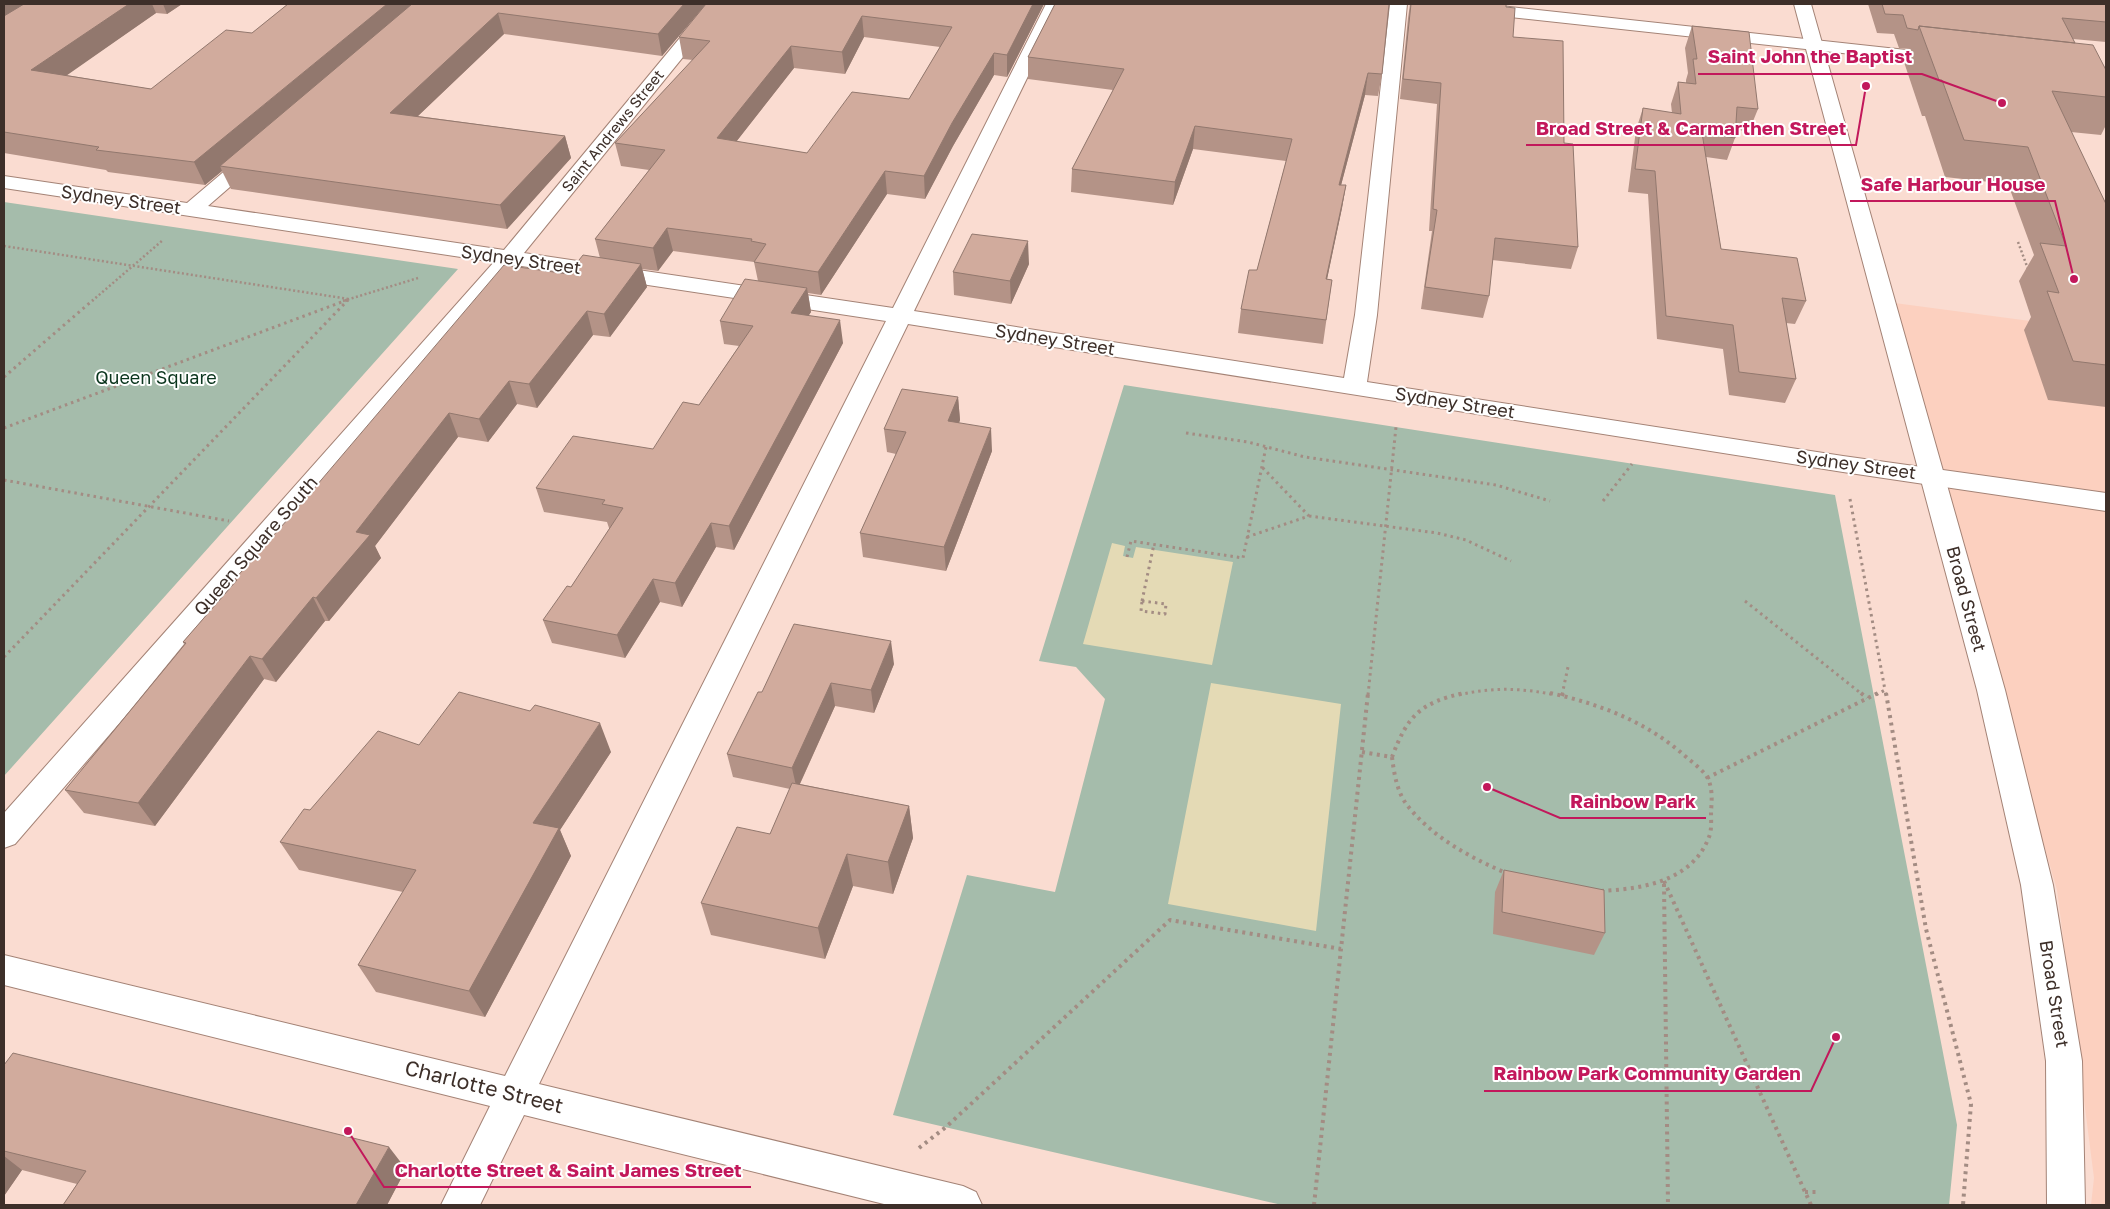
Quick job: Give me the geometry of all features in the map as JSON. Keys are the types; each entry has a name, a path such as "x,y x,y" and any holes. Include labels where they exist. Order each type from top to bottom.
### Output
{"street":[{"name":"Saint Andrews Street","path":"509,258 717,4"},
{"path":"460,1205 1055,4"},
{"path":"1354,388 1367,305 1399,4"},
{"path":"1437,4 1960,61"},
{"name":"Broad Street","path":"1802,4 1991,690 2037,885 2064,1061 2066,1205"},
{"path":"191,210 266,146"},
{"name":"Sydney Street","path":"4,182 900,316 1842,464 2106,502"},
{"name":"Queen Square South","path":"4,835 509,258"},
{"name":"Charlotte Street","path":"4,970 963,1205"}],"path":[{"path":"4,377 166,238"},
{"path":"2018,242 2030,275"},
{"path":"4,246 349,299"},
{"path":"4,428 349,299 418,278"},
{"path":"4,657 349,299"},
{"path":"1314,1205 1400,394"},
{"path":"1186,433 1266,447 1306,457 1496,485 1550,501"},
{"path":"1603,501 1655,434"},
{"path":"1127,557 1131,541 1243,558 1266,447"},
{"path":"1842,464 1885,690 1926,928 1971,1104 1963,1205"},
{"path":"1262,467 1310,516"},
{"path":"4,480 200,516"},
{"path":"1247,537 1310,516 1438,533 1466,540 1511,561"},
{"path":"1142,601 1166,604 1165,614 1141,611 1142,601 1154,544"},
{"path":"1745,601 1866,698"},
{"path":"1562,696 1568,668"},
{"path":"1512,876 1474,860 1437,835 1406,804 1394,776 1392,757 1399,737 1412,717 1431,703 1457,694 1504,688 1538,690 1600,706 1658,735 1684,753 1707,778 1712,808 1709,837 1695,860 1664,881 1630,889 1593,892"},
{"path":"1707,778 1885,690"},
{"path":"1362,752 1392,757"},
{"path":"1664,881 1811,1205"},
{"path":"1664,881 1668,1205"},
{"path":"872,1182 946,1127 1170,920 1341,949"},
{"path":"1805,1192 1820,1192"}],"shaded area":[{"path":"1887,302 2106,331 2106,1205 2091,1205 2094,1178 2057,890"}],"green space":[{"name":"Queen Square","path":"4,202 458,269 4,776"},
{"path":"1124,385 1835,495 1957,1125 1949,1205 1282,1205 893,1115 967,875 1055,892 1105,699 1076,667 1039,661"}],"sand":[{"path":"1112,543 1125,546 1123,556 1133,558 1136,547 1233,562 1212,665 1083,644"},
{"path":"1211,683 1341,704 1316,931 1168,904"}],"building":[{"path":"24,4 129,4 31,70 151,89 226,30 252,33 288,4 387,4 194,162 96,150 99,147 4,132 4,16"},
{"path":"412,4 684,4 658,34 498,13 390,113 565,136 500,205 220,166"},
{"path":"706,4 1033,4 1007,55 994,53 952,123 924,176 885,171 818,272 754,262 766,244 751,241 752,239 667,228 653,248 595,239 665,150 615,143 710,41 679,37","holes":["862,16 952,27 909,99 852,92 807,153 717,138 791,46 842,52"]},
{"path":"1055,4 1389,4 1382,74 1368,73 1339,185 1346,185 1326,279 1332,280 1326,320 1241,309 1249,270 1257,270 1292,139 1195,126 1175,182 1072,169 1124,69 1028,57"},
{"path":"1411,4 1506,4 1506,7 1515,8 1513,37 1563,41 1564,143 1573,144 1578,247 1495,238 1489,296 1425,287 1437,210 1433,209 1441,83 1403,79"},
{"path":"1882,4 2106,4 2106,22 2062,18 2075,43 1919,26 1918,30 1907,28 1903,15 1885,14"},
{"path":"1692,26 1749,32 1758,109 1737,107 1735,138 1702,133 1721,249 1797,258 1806,301 1782,298 1796,379 1739,372 1733,325 1666,316 1655,171 1635,169 1643,108 1681,114 1678,82 1696,84 1693,59 1697,59"},
{"path":"1919,26 2093,45 2106,70 2106,97 2052,91 2106,204 2106,365 2073,361 2047,291 2059,293 2040,243 2066,246 2028,147 1964,140 1942,80 1939,80"},
{"path":"972,234 1028,241 1010,281 953,272"},
{"path":"583,255 641,264 604,314 587,311 529,384 509,381 479,419 449,413 356,532 370,535 316,598 313,597 262,659 250,656 138,803 65,790 186,643 183,642 237,580 234,580 504,265 568,274"},
{"path":"745,279 807,288 791,313 840,320 729,526 711,523 675,583 653,579 617,635 543,620 567,586 571,587 623,508 602,504 605,500 536,488 573,436 653,449 683,402 699,405 753,326 720,321"},
{"path":"902,389 958,397 948,421 991,428 944,547 860,533 906,432 884,429"},
{"path":"794,624 891,641 871,690 831,683 792,768 727,754 758,692 762,692"},
{"path":"459,692 530,711 535,705 600,723 533,823 559,828 469,991 358,965 416,870 280,842 304,809 310,810 378,731 419,745"},
{"path":"792,783 909,806 888,862 847,854 818,928 701,903 737,827 770,834"},
{"path":"1504,870 1604,890 1605,933 1502,912"},
{"path":"13,1053 389,1147 356,1205 63,1205 86,1171 4,1151 4,1065"}],"place":[{"name":"Broad Street & Carmarthen Street","path":"1866,86"},
{"name":"Saint John the Baptist","path":"2002,103"},
{"name":"Safe Harbour House","path":"2074,279"},
{"name":"Rainbow Park","path":"1487,787"},
{"name":"Rainbow Park Community Garden","path":"1836,1037"},
{"name":"Charlotte Street & Saint James Street","path":"348,1131"}]}
